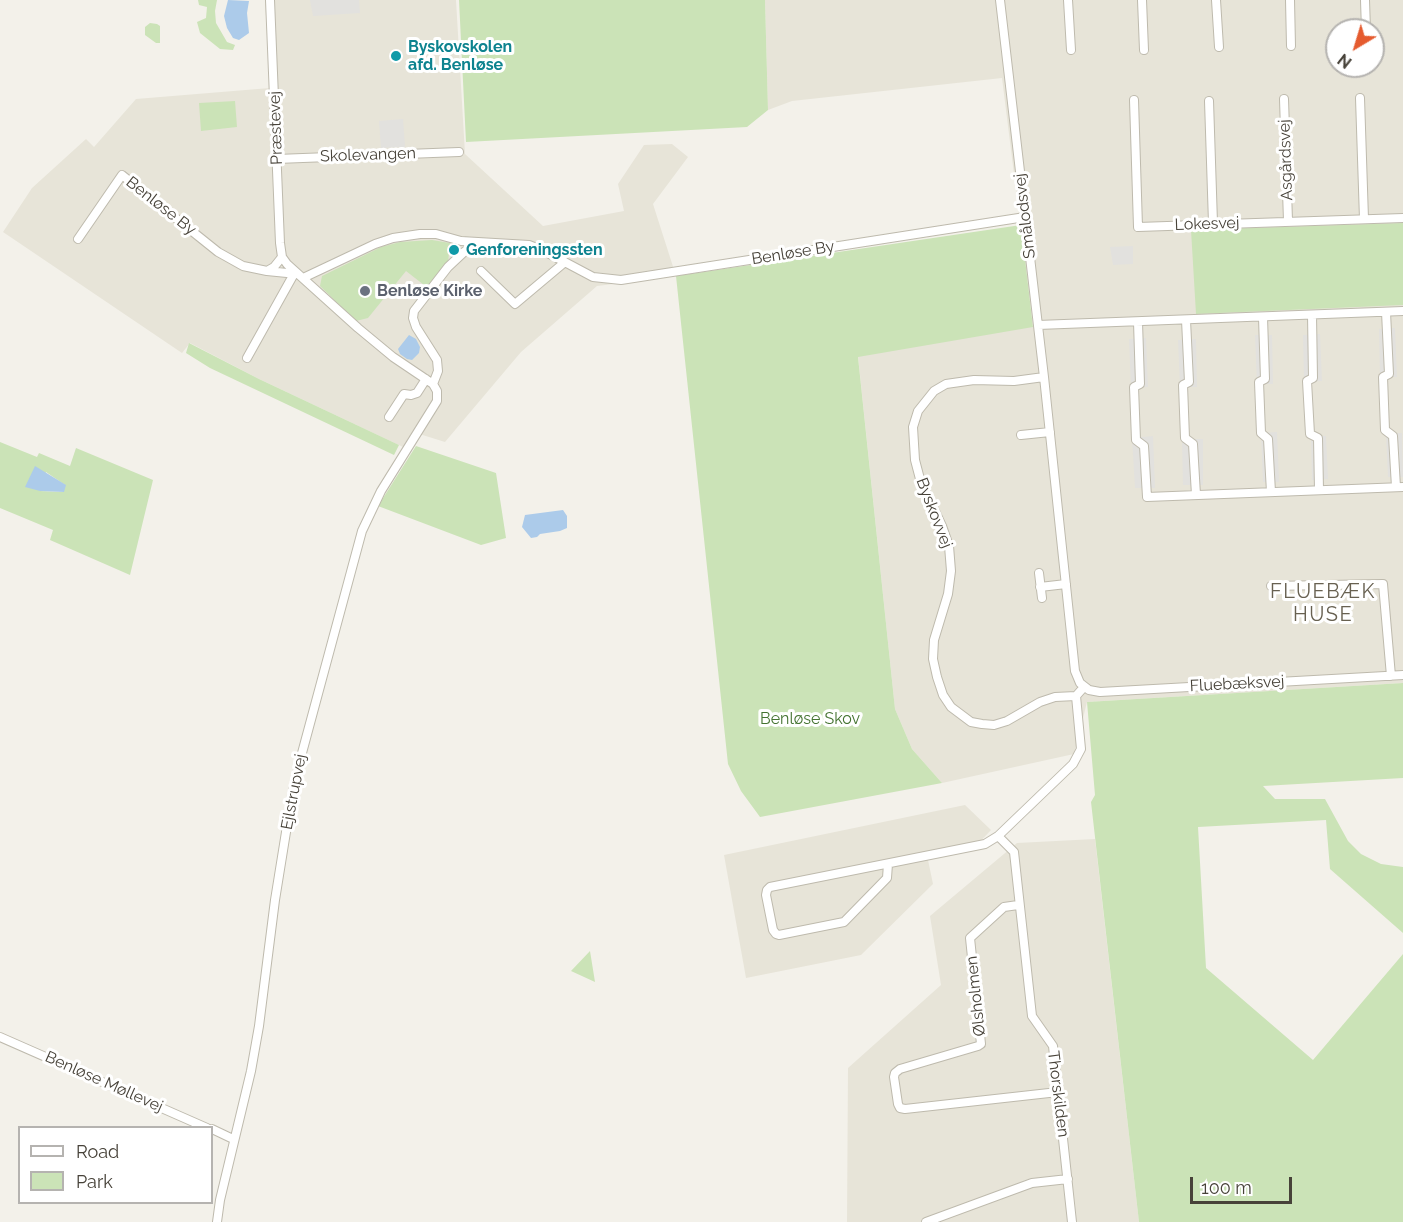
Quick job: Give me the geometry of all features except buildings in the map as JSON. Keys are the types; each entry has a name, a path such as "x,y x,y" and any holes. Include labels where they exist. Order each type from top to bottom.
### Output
{"street":[{"name":"Præstevej","path":"270,0 282,257"},
{"name":"Smålodsvej","path":"1000,0 1044,376 1075,671 1084,687"},
{"path":"1068,0 1071,50"},
{"path":"1142,0 1144,50"},
{"path":"1216,0 1219,47"},
{"path":"1290,0 1292,46"},
{"path":"1365,0 1366,18"},
{"path":"1360,98 1364,219"},
{"name":"Asgårdsvej","path":"1284,99 1288,221"},
{"name":"Lokesvej","path":"1134,100 1138,226 1403,218"},
{"path":"1209,101 1213,223"},
{"name":"Skolevangen","path":"277,159 459,152"},
{"name":"Benløse By","path":"78,239 122,175 218,252 243,266 267,271 295,272"},
{"name":"Benløse By","path":"303,278 375,244 393,238 420,234 436,234 461,241 529,245 593,277 621,280 1025,217"},
{"path":"461,241 464,252"},
{"path":"388,417 404,394 417,393 438,371 437,360 412,318 414,311 448,267 464,252 480,242"},
{"path":"267,271 274,267 282,257 295,272 372,340 429,382"},
{"path":"481,271 514,304 565,262"},
{"path":"248,358 295,272"},
{"path":"1038,326 1403,311"},
{"path":"1138,322 1140,384 1134,387 1136,440 1144,446 1147,497 1399,487 1393,436 1385,430 1383,377 1389,374 1386,312"},
{"path":"1312,315 1313,378 1308,381 1310,434 1318,438 1319,490"},
{"path":"1263,317 1265,379 1259,382 1261,433 1268,439 1271,492"},
{"path":"1186,320 1189,382 1183,385 1185,438 1193,444 1196,495"},
{"name":"Byskovvej","path":"1044,376 1014,381 974,380 946,384 934,391 918,411 914,427 915,460 920,479 949,546 951,571 948,594 934,640 933,659 943,695 959,715 971,722 994,725 1007,721 1040,702 1055,697 1076,696"},
{"name":"Ejlstrupvej","path":"217,1222 259,1026 275,900 292,795 302,753 362,531 381,491 437,401 436,391 429,382"},
{"path":"1021,435 1050,432"},
{"path":"1039,573 1042,598"},
{"path":"1040,587 1066,584"},
{"path":"1271,586 1383,584 1390,676"},
{"name":"Fluebæksvej","path":"1084,687 1100,692 1403,675"},
{"path":"888,864 887,878 844,922 779,935 773,930 766,895 770,887 985,843 998,836 1072,764 1081,749 1076,696 1084,687"},
{"name":"Thorskilden","path":"998,836 1014,852 1032,1016 1053,1046 1072,1222"},
{"name":"Ølsholmen","path":"1018,904 1004,907 970,938 981,1044 900,1069 894,1077 898,1104 900,1108 905,1109 1058,1092"},
{"name":"Benløse Møllevej","path":"0,1037 202,1126"},
{"path":"213,1129 233,1139"},
{"path":"926,1222 1032,1184 1068,1179"}],"shaded area":[{"path":"265,0 456,0 465,154 543,226 624,211 618,184 644,145 672,144 688,157 653,204 676,276 597,286 521,352 445,442 413,432 403,447 259,379 190,343 182,353 3,232 32,188 86,139 94,147 136,99 270,88"},
{"path":"310,0 359,0 360,13 313,16"},
{"path":"765,0 1403,0 1403,683 1087,702 1074,754 942,783 912,749 895,709 858,356 1033,326 1002,78 792,101 768,110"},
{"path":"403,119 405,147 381,148 379,121"},
{"path":"1133,246 1133,264 1113,265 1110,247"},
{"path":"1395,328 1397,377 1380,377 1379,329"},
{"path":"1320,334 1322,381 1304,382 1303,335"},
{"path":"1255,335 1272,335 1273,384 1257,384"},
{"path":"1146,338 1148,387 1131,388 1129,339"},
{"path":"1196,339 1197,387 1180,387 1178,340"},
{"path":"1277,432 1279,482 1263,482 1261,433"},
{"path":"1402,433 1403,477 1388,477 1386,434"},
{"path":"1153,436 1155,488 1135,488 1132,438"},
{"path":"1311,436 1326,436 1328,479 1312,480"},
{"path":"1182,439 1203,439 1203,485 1183,485"},
{"path":"965,805 991,830 972,850 928,860 933,884 861,955 746,978 724,855"},
{"path":"1095,839 1139,1222 847,1222 848,1068 941,985 930,916 1017,843"}],"green space":[{"path":"198,0 217,0 216,23 227,42 235,45 233,50 220,49 200,33 197,22 206,18 207,7 199,5"},
{"path":"459,0 765,0 768,110 747,127 466,142"},
{"path":"150,23 160,26 160,43 156,43 145,35 145,27"},
{"path":"235,101 237,127 201,131 199,103"},
{"path":"1403,223 1403,305 1196,314 1191,230"},
{"name":"Benløse Skov","path":"1021,225 1033,327 858,357 895,709 912,749 942,783 760,817 741,791 728,764 676,276"},
{"path":"432,240 450,243 448,263 429,285 424,285 406,271 368,318 356,321 320,286 322,276 381,247 400,242"},
{"path":"189,343 399,445 394,455 210,368 186,353"},
{"path":"0,442 37,457 39,453 70,466 76,448 153,480 130,575 50,540 53,530 0,508","holes":["46,472 65,485 63,492 40,491"]},
{"path":"416,446 496,473 506,538 481,545 378,506"},
{"path":"1403,683 1403,778 1263,786 1275,799 1325,799 1348,841 1361,854 1381,864 1403,867 1403,933 1330,869 1326,820 1198,827 1206,968 1313,1060 1403,954 1403,1222 1139,1222 1091,802 1095,795 1087,702"},
{"path":"590,951 595,982 571,971"}],"water":[{"path":"228,0 249,1 247,13 249,33 239,40 233,38 227,28 224,16"},
{"path":"409,335 416,339 420,347 419,353 412,360 400,354 398,349"},
{"path":"35,466 66,485 64,492 40,491 25,487"},
{"path":"563,510 567,516 567,528 560,531 531,538 522,527 525,515"}],"place":[{"name":"Byskovskolen afd. Benløse","path":"396,56"},
{"name":"Genforeningssten","path":"454,250"},
{"name":"Benløse Kirke","path":"365,291"}],"district":[{"name":"FLUEBÆK HUSE","path":"1323,604"}]}
